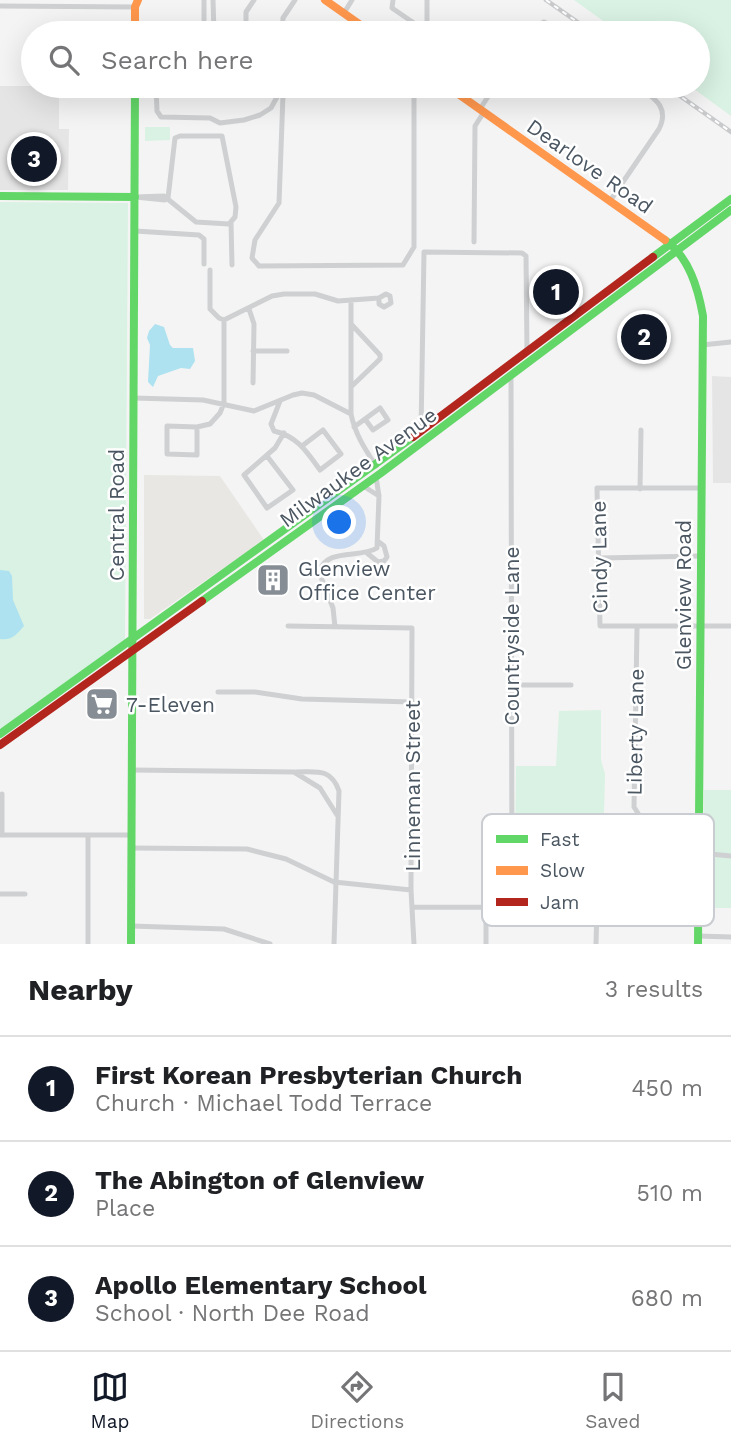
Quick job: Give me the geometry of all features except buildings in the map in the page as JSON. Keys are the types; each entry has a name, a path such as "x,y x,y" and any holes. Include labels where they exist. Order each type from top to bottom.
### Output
{"main road":[{"path":"325,0 355,21"},
{"path":"135,2 135,21"},
{"name":"Central Road","path":"131,944 135,98"},
{"name":"Dearlove Road","path":"464,98 671,244 678,252"},
{"path":"0,197 135,197"},
{"name":"Milwaukee Avenue","path":"0,734 375,465 731,199"},
{"name":"Milwaukee Avenue","path":"0,745 379,475 731,210"},
{"name":"Glenview Road","path":"678,252 695,277 700,293 702,345 699,814"},
{"path":"205,600 210,593 234,576 235,566"}],"street":[{"path":"204,0 204,21"},
{"path":"213,0 214,21"},
{"path":"246,21 246,12 254,0"},
{"path":"283,21 295,0"},
{"path":"344,13 352,0"},
{"path":"393,0 393,8 411,21"},
{"path":"426,21 427,0"},
{"path":"0,6 135,2"},
{"path":"156,98 157,111 162,117 210,118 220,123 260,115 271,108 276,98"},
{"path":"283,98 279,203 255,240 251,258 259,266 403,265 414,247 414,98"},
{"path":"474,242 475,126 489,98"},
{"path":"610,201 659,129 663,110 654,98"},
{"path":"168,198 175,138 222,136 236,207 230,223 232,265"},
{"path":"135,197 164,196 196,222 230,223"},
{"path":"135,232 200,234 204,239 204,264"},
{"path":"427,439 421,431 424,252 522,253 526,256 527,352"},
{"path":"210,271 210,309 224,320"},
{"path":"224,320 272,296 284,294 314,294 338,301 379,298"},
{"path":"288,626 335,627 333,608 320,578 321,566 344,554 367,553 377,548 379,542 379,475 354,427 351,414 351,300"},
{"path":"249,309 254,324 253,383"},
{"path":"198,427 197,455 167,454 167,426 210,425 224,403 224,320"},
{"path":"352,325 380,355 380,359 352,387"},
{"path":"702,345 731,342"},
{"path":"253,351 287,351"},
{"name":"Countryside Lane","path":"510,364 512,814"},
{"path":"134,398 203,400 254,411 293,394 314,396 351,414"},
{"path":"281,400 271,424 274,431 284,433 302,446 320,470 341,454 323,430 302,446"},
{"path":"354,427 365,419"},
{"path":"641,430 640,489 701,488"},
{"path":"267,456 293,490 267,508 244,475 275,448 284,433"},
{"path":"363,486 379,496"},
{"name":"Cindy Lane","path":"636,628 600,626 597,488 640,489"},
{"path":"367,553 378,562 384,561 387,551 379,542"},
{"path":"600,558 701,556"},
{"path":"636,628 731,626"},
{"name":"Linneman Street","path":"335,627 412,628 411,890 414,944"},
{"name":"Liberty Lane","path":"636,628 634,807 638,814"},
{"path":"511,685 571,685"},
{"path":"218,692 256,692 302,699 412,702"},
{"path":"132,770 323,772 335,779 339,791 334,944"},
{"path":"294,772 320,788 337,815"},
{"path":"2,794 1,835 132,835"},
{"path":"88,835 88,944"},
{"path":"131,848 247,849 286,859 334,882 411,890"},
{"path":"0,894 25,894"},
{"path":"412,907 482,907"},
{"path":"131,926 224,929 270,944"},
{"path":"486,926 486,944"},
{"path":"596,926 596,944"},
{"path":"698,940 731,937"}],"shaded area":[{"path":"0,86 21,86 21,98 59,98 59,129 69,129 68,190 0,190"},
{"path":"712,376 731,377 731,483 713,483"},
{"path":"144,475 220,476 264,540 150,619 144,619"}],"green space":[{"path":"574,0 731,0 731,116 706,98 710,98 710,21 603,21"},
{"path":"145,127 170,127 170,140 145,141"},
{"path":"0,202 128,203 125,640 0,729"},
{"path":"601,710 601,760 605,774 604,814 515,814 516,766 556,766 559,711"},
{"path":"704,790 731,790 731,908 714,908 714,814 704,814"}],"water":[{"path":"155,324 164,327 173,348 193,348 195,361 190,369 181,368 158,376 153,387 148,382 150,345 147,338"},
{"path":"0,570 9,571 12,576 13,600 24,626 8,639 0,639"}],"railway":[{"path":"546,0 576,21"},
{"path":"683,98 731,132"}],"traffic: fast":[{"path":"131,944 135,98"},
{"path":"0,196 135,197"},
{"path":"653,257 731,199"},
{"path":"202,601 381,473 731,210"},
{"path":"665,240 686,264 703,316 699,814"},
{"path":"0,734 413,437"},
{"path":"698,926 698,944"}],"traffic: slow":[{"path":"135,21 138,0"},
{"path":"325,0 355,21"},
{"path":"464,98 665,240"}],"traffic: jam":[{"path":"413,437 653,257"},
{"path":"0,745 202,601"}],"place":[{"name":"Apollo Elementary School","path":"34,159"},
{"name":"First Korean Presbyterian Church","path":"556,292"},
{"name":"The Abington of Glenview","path":"644,337"},
{"name":"Glenview Office Center","path":"273,580"},
{"name":"7-Eleven","path":"102,704"}]}
